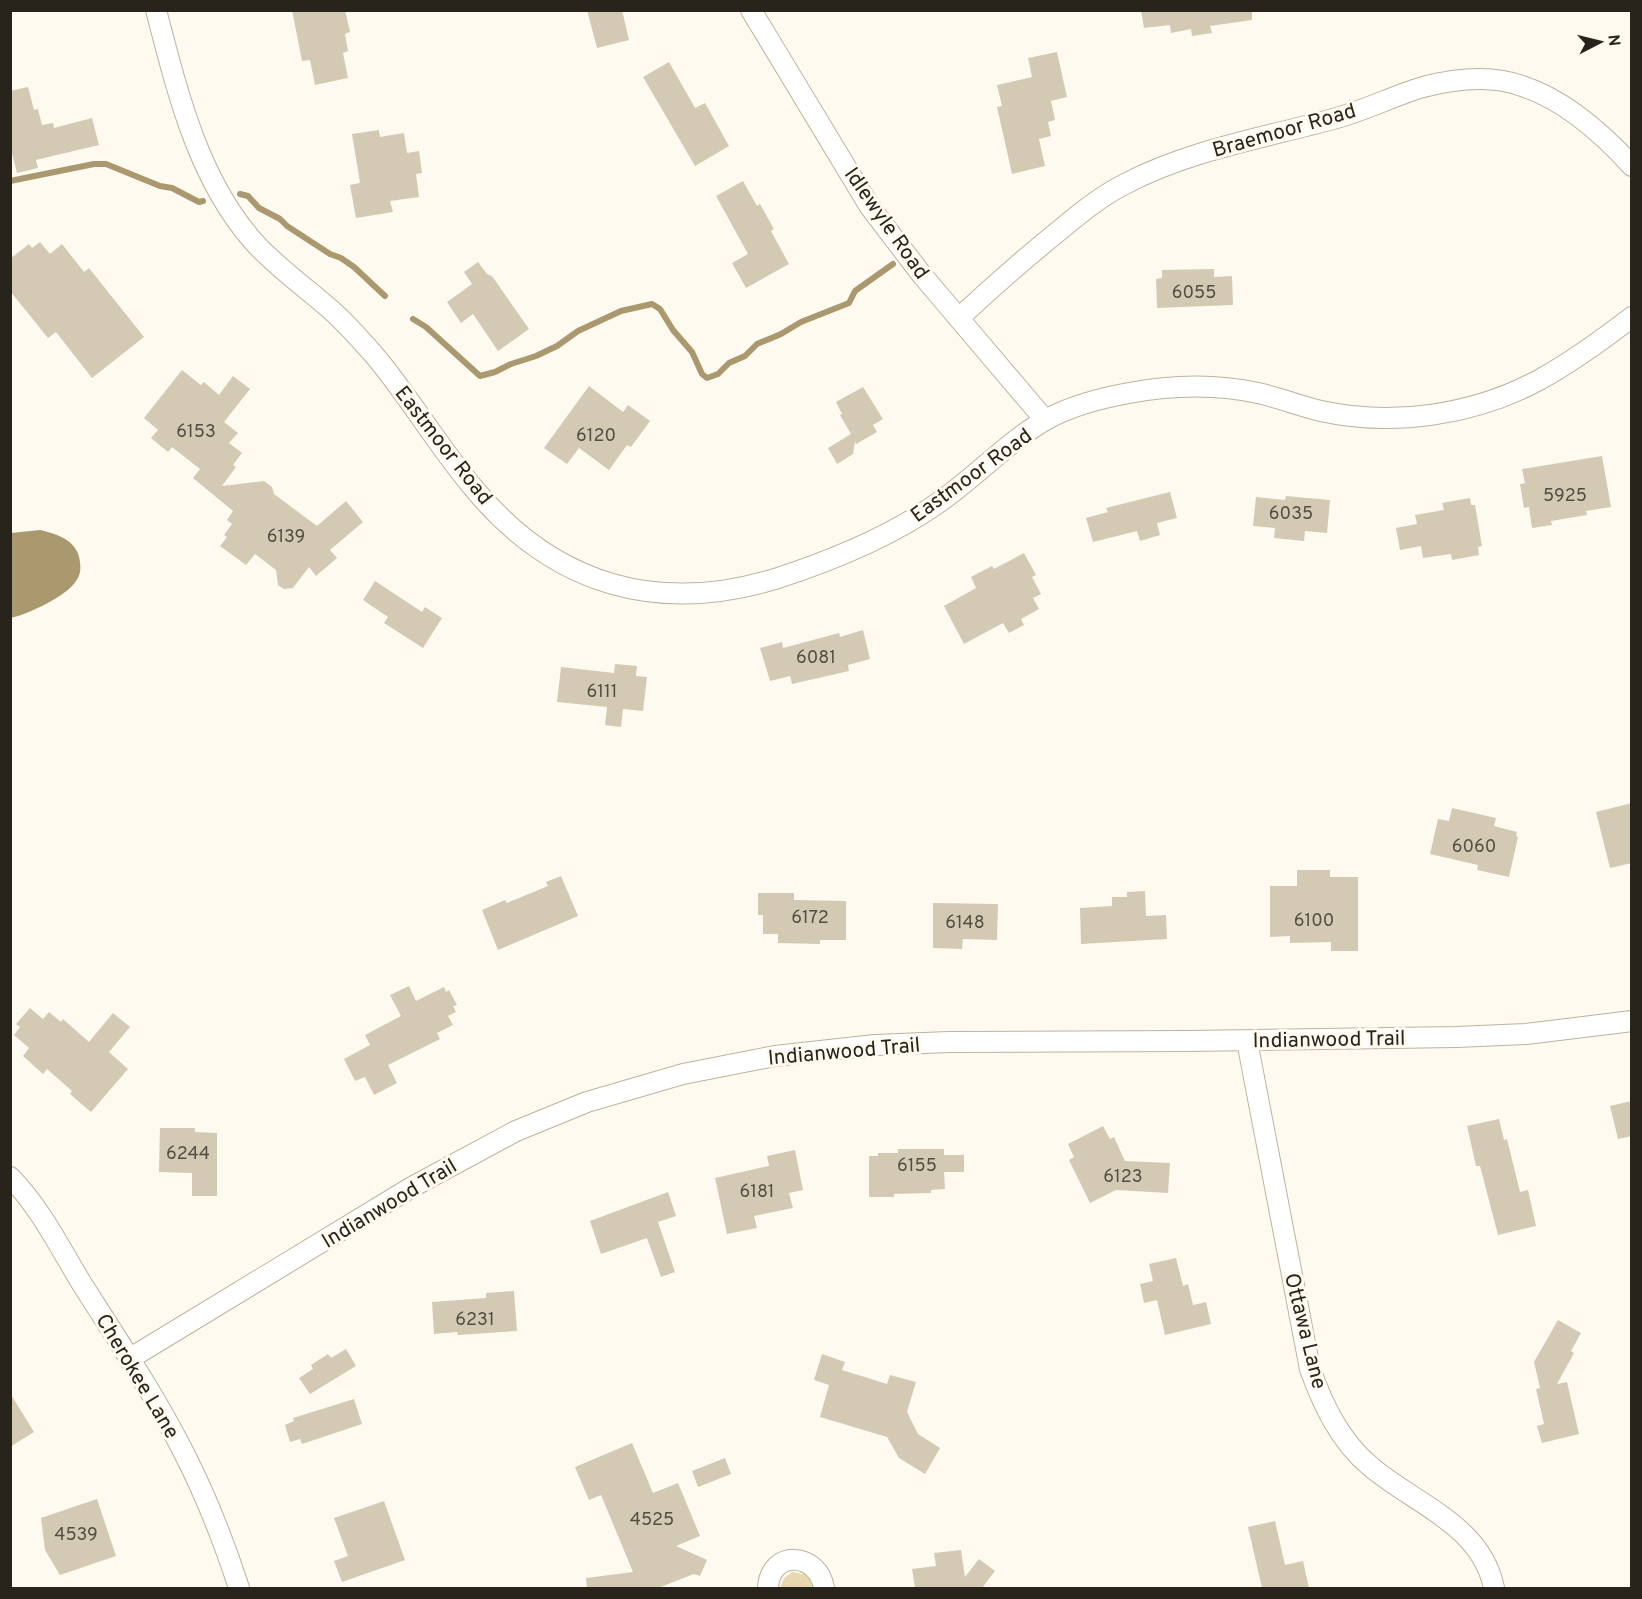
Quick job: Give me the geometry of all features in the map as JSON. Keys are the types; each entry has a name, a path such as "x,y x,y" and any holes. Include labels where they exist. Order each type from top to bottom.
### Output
{"street":[{"name":"Eastmoor Road","path":"156,10 192,134 218,191 238,223 270,259 329,308 359,338 398,385 462,474 486,502 518,532 539,549 578,571 631,590 660,594 718,592 774,579 816,565 854,549 912,519 966,483 1045,420 1097,400 1169,387 1202,386 1261,394 1319,411 1354,417 1388,419 1421,416 1471,406 1509,394 1535,382 1564,365 1632,317"},
{"name":"Idlewyle Road","path":"751,10 870,207 922,275 1045,420"},
{"name":"Braemoor Road","path":"959,318 1074,218 1123,184 1174,162 1338,117 1424,87 1468,80 1497,81 1522,86 1579,117 1632,166"},
{"name":"Indianwood Trail","path":"129,1359 412,1187 476,1152 516,1131 554,1115 654,1081 775,1056 875,1045 950,1042 1247,1041 1526,1034 1632,1021"},
{"name":"Ottawa Lane","path":"1247,1041 1310,1369 1320,1396 1342,1437 1363,1459 1397,1486 1448,1520 1472,1542 1485,1560 1494,1588"},
{"name":"Cherokee Lane","path":"10,1177 22,1189 39,1213 129,1359 191,1468 229,1557 239,1588"},
{"path":"768,1588 770,1575 774,1568 793,1560 803,1561 812,1566 819,1574 824,1588"}],"shaded area":[{"path":"40,530 60,536 72,544 79,555 79,575 64,593 27,613 11,618 11,533"},
{"path":"793,1572 807,1575 814,1588 780,1588 784,1578"}],"building":[{"path":"292,10 345,10 350,32 345,34 348,51 343,53 348,78 315,85 310,60 302,61"},
{"path":"587,10 622,10 629,40 597,48"},
{"path":"1141,10 1252,10 1252,20 1210,26 1212,33 1192,36 1191,29 1171,33 1170,25 1144,28"},
{"path":"1057,52 1067,97 1051,101 1055,120 1048,122 1051,136 1039,139 1045,166 1012,174 997,107 1002,106 997,85 1032,77 1028,58"},
{"path":"669,62 695,108 705,103 729,146 695,166 643,77"},
{"path":"28,87 34,110 38,109 42,125 53,123 54,128 92,118 99,145 36,160 38,168 17,173 10,145 10,91"},
{"path":"379,130 380,137 404,133 407,153 419,151 422,173 416,174 419,197 390,201 393,212 356,218 350,185 360,183 352,134"},
{"path":"743,181 757,206 760,204 774,229 771,231 789,264 746,288 732,263 748,254 716,196"},
{"path":"40,242 50,254 62,244 84,272 89,268 144,337 92,378 56,332 48,338 10,291 10,259 29,244 32,248"},
{"path":"478,262 487,274 492,276 529,329 498,351 473,314 461,323 447,302 472,284 464,272"},
{"path":"1214,269 1214,277 1232,276 1233,305 1157,308 1156,279 1162,278 1162,270"},
{"path":"182,370 201,385 204,382 219,395 233,376 250,389 224,422 238,433 229,443 242,453 233,465 236,467 222,486 264,481 272,487 274,494 317,526 346,501 363,522 330,550 337,558 316,576 309,567 293,588 284,589 278,585 276,570 255,554 246,565 220,546 227,537 224,535 232,524 227,520 233,511 193,478 200,469 172,447 168,452 151,438 158,430 144,418"},
{"path":"589,386 623,412 628,405 650,421 631,447 627,445 609,470 579,448 567,464 544,448"},
{"path":"863,387 883,419 873,425 877,432 856,444 855,441 853,454 837,464 828,448 851,434 840,415 842,414 836,402"},
{"path":"1602,456 1611,507 1586,511 1587,515 1551,521 1552,525 1532,528 1529,507 1524,508 1520,484 1525,483 1522,469"},
{"path":"1170,492 1177,518 1157,523 1160,535 1140,541 1137,531 1093,542 1086,518 1108,512 1106,508"},
{"path":"1286,496 1330,500 1327,533 1305,531 1304,541 1274,538 1275,528 1253,526 1256,497 1285,500"},
{"path":"1470,498 1471,505 1475,505 1482,546 1478,547 1479,555 1452,560 1451,554 1423,558 1421,546 1400,550 1396,528 1417,524 1415,515 1444,510 1442,503"},
{"path":"1024,553 1036,575 1032,577 1041,594 1033,598 1039,609 1021,619 1024,625 1009,633 1003,623 964,644 944,606 976,588 971,577 992,566 994,569"},
{"path":"375,581 422,612 425,607 442,618 423,648 384,623 388,617 363,600"},
{"path":"863,630 870,659 848,665 849,671 792,684 790,676 770,681 760,648 782,642 783,648 839,633 840,637"},
{"path":"615,664 637,666 636,676 647,677 643,711 623,709 621,727 605,725 607,707 557,702 561,667 614,673"},
{"path":"1632,803 1632,863 1610,868 1596,812"},
{"path":"1452,808 1496,818 1494,826 1517,832 1518,837 1509,877 1477,870 1478,865 1430,854 1438,819 1449,821"},
{"path":"1297,870 1330,870 1330,877 1358,877 1358,951 1331,951 1331,942 1290,943 1290,936 1270,937 1270,886 1297,886"},
{"path":"561,876 578,916 498,950 482,910 505,900 507,903 548,886 546,882"},
{"path":"1145,891 1146,916 1166,915 1167,939 1081,944 1080,908 1112,906 1112,897 1127,897 1127,892"},
{"path":"758,893 794,893 794,900 846,901 846,940 820,940 820,944 778,943 778,934 763,934 763,915 758,915"},
{"path":"933,903 998,904 997,940 963,939 962,949 933,948"},
{"path":"409,986 416,1001 444,987 446,992 449,990 457,1005 453,1006 456,1012 448,1016 453,1025 437,1033 440,1039 388,1065 397,1083 374,1095 365,1077 355,1081 344,1059 370,1045 365,1035 401,1016 390,995"},
{"path":"30,1008 43,1019 49,1012 61,1022 63,1019 89,1042 113,1013 130,1027 109,1052 128,1069 91,1112 70,1094 72,1091 47,1069 43,1074 23,1056 29,1048 14,1035 20,1027 16,1024"},
{"path":"1632,1101 1632,1136 1618,1139 1610,1106"},
{"path":"1499,1119 1504,1140 1507,1139 1520,1192 1528,1190 1536,1226 1498,1235 1480,1166 1476,1166 1467,1126"},
{"path":"1103,1126 1110,1139 1114,1137 1125,1161 1170,1163 1168,1193 1116,1190 1090,1203 1069,1160 1074,1157 1068,1144"},
{"path":"160,1128 195,1128 195,1132 217,1133 217,1196 192,1196 192,1173 159,1172"},
{"path":"898,1149 944,1149 944,1155 964,1155 964,1172 944,1172 945,1189 931,1190 931,1193 869,1197 869,1156 878,1156 878,1153 898,1153"},
{"path":"795,1150 803,1190 789,1193 793,1208 754,1216 757,1228 727,1234 715,1178 769,1166 767,1156"},
{"path":"668,1192 676,1216 658,1222 675,1272 661,1277 647,1238 601,1254 590,1221"},
{"path":"1176,1258 1183,1286 1188,1284 1193,1305 1206,1302 1211,1324 1165,1335 1157,1300 1144,1303 1140,1284 1153,1281 1149,1264"},
{"path":"514,1291 517,1331 458,1335 457,1332 434,1334 432,1302 486,1298 486,1293"},
{"path":"1558,1320 1581,1333 1571,1351 1574,1353 1557,1384 1567,1382 1579,1434 1542,1443 1537,1426 1544,1424 1536,1389 1540,1388 1534,1362"},
{"path":"346,1349 356,1366 310,1394 299,1378 313,1369 311,1365 328,1354 331,1358"},
{"path":"822,1354 845,1362 842,1370 887,1384 890,1375 916,1382 907,1412 918,1434 940,1448 925,1474 899,1458 887,1437 820,1417 829,1385 814,1380"},
{"path":"10,1393 34,1432 10,1447"},
{"path":"354,1399 362,1424 302,1444 300,1439 290,1442 285,1425 294,1421 293,1418"},
{"path":"632,1443 653,1493 678,1483 700,1536 676,1546 707,1560 700,1576 694,1574 658,1588 587,1588 586,1578 633,1572 601,1495 589,1500 575,1467"},
{"path":"725,1458 731,1474 698,1487 692,1471"},
{"path":"97,1499 116,1556 60,1575 45,1550 41,1518"},
{"path":"384,1501 405,1560 342,1582 334,1561 348,1556 334,1518"},
{"path":"1275,1521 1285,1565 1303,1561 1309,1588 1262,1588 1248,1527"},
{"path":"961,1550 965,1577 979,1559 995,1571 982,1588 915,1588 912,1569 936,1566 934,1553"}],"waterway":[{"path":"10,181 94,164 106,164 160,186 172,188 199,202 203,201"},
{"path":"240,194 248,196 259,208 354,267 385,296"},
{"path":"413,319 426,327 480,376 536,356 557,346 578,331 621,311 652,304 660,309 673,330 692,352 702,374 707,378 718,374 729,363 745,356 757,344 801,322 849,303 855,291 893,264"}]}
